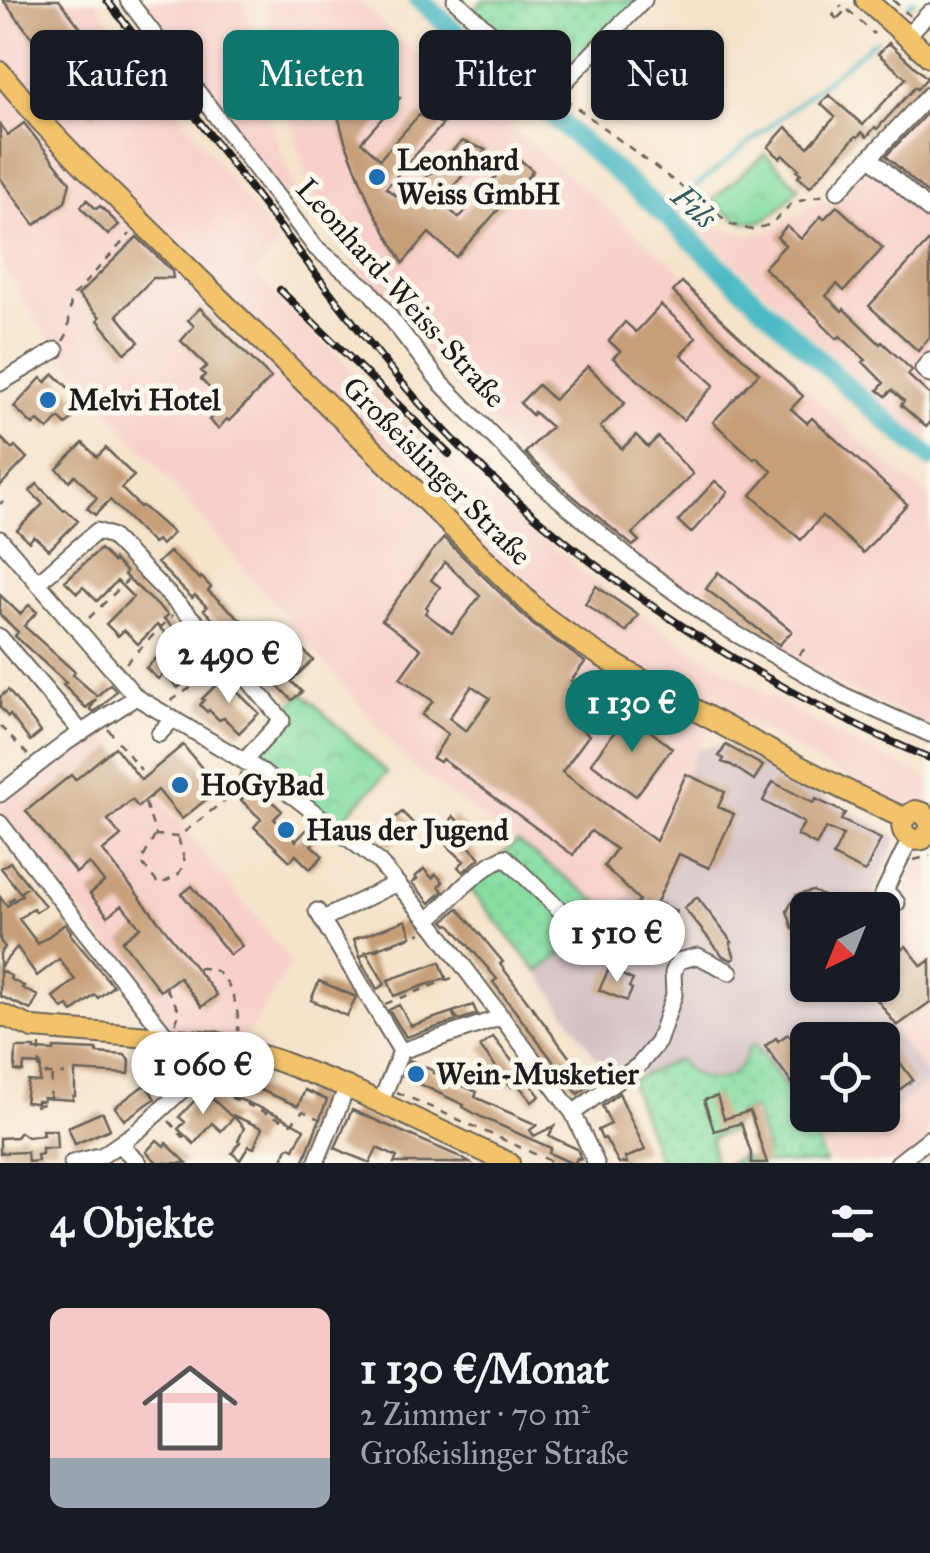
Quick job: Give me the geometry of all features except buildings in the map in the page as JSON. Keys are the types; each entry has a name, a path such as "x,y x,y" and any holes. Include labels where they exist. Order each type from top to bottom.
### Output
{"main road":[{"path":"853,7 918,24 930,57"},
{"name":"Großeislinger Straße","path":"0,72 59,141 521,596 562,630 625,671 790,763 904,818 903,832 922,835"},
{"path":"0,1014 32,1028 225,1045 347,1087 383,1095 507,1163"}],"street":[{"name":"Leonhard-Weiss-Straße","path":"128,0 316,248 370,290 440,382 535,479 634,562 718,624 846,696 930,734"},
{"path":"455,0 488,30"},
{"path":"571,75 644,0"},
{"path":"838,191 930,94"},
{"path":"870,156 930,211"},
{"path":"0,383 56,350"},
{"path":"37,584 97,530 111,536 228,656 282,720 244,761"},
{"path":"0,539 136,697 259,770 378,862 432,924 573,1113 596,1163"},
{"path":"0,637 82,732"},
{"path":"0,794 136,697"},
{"path":"159,734 173,719"},
{"path":"0,823 165,1039"},
{"path":"893,892 922,835"},
{"path":"432,924 466,884 505,857 566,916"},
{"path":"397,883 320,915 400,1052"},
{"path":"573,1113 639,1066 658,1042 674,995 673,972 678,961 698,956 730,972"},
{"path":"383,1095 400,1052 502,1016"},
{"path":"72,1163 103,1155 125,1141 198,1076 225,1045"},
{"path":"316,1163 347,1087"},
{"path":"898,1163 930,1138"},
{"path":"125,1141 124,1150 139,1163"}],"path":[{"path":"893,0 918,24"},
{"path":"842,5 832,15 837,20 853,7 874,34"},
{"path":"571,104 732,225 752,230 771,224 792,203 838,191"},
{"path":"56,350 68,333 70,298 141,222"},
{"path":"77,630 141,566"},
{"path":"115,674 181,607"},
{"path":"158,710 228,656"},
{"path":"101,720 141,770"},
{"path":"0,726 38,765"},
{"path":"156,834 178,837 234,793 244,761"},
{"path":"145,803 156,834 140,862 159,885 178,875 186,862 178,837"},
{"path":"922,835 915,861 930,856"},
{"path":"8,902 42,876"},
{"path":"347,961 432,924"},
{"path":"198,968 212,969 226,980 240,1019 225,1045 216,1092 291,1124 303,1111 332,1125"},
{"path":"374,1008 468,972"},
{"path":"154,1072 165,1039 180,1012 166,988"},
{"path":"42,1028 38,1069 43,1074 65,1074"},
{"path":"35,1106 50,1099 52,1074"},
{"path":"383,1095 555,1163"},
{"path":"162,1110 184,1138"}],"shaded area":[{"path":"0,0 94,0 117,30 30,30 30,120 184,120 278,244 255,275 412,430 587,576 680,642 797,713 930,779 930,825 723,708 698,748 633,891 614,913 413,767 49,339 0,263"},
{"path":"135,0 245,0 249,30 223,30 223,118 203,91 203,30 157,30"},
{"path":"267,0 357,0 389,30 270,30"},
{"path":"399,39 419,55 419,120 502,120 699,287 870,450 930,498 930,726 774,652 683,590 535,472 464,398 349,255 323,215 290,120 399,120"},
{"path":"930,98 930,441 926,445 690,220 696,209 724,228 751,236 771,231 820,201 834,202"},
{"path":"224,120 270,120 296,193 287,196"},
{"path":"105,731 292,963 242,1043 173,1036 131,974 0,810 0,802"},
{"path":"726,745 898,837 875,892 790,892 790,1002 873,1002 888,1022 790,1022 790,1096 748,1048 736,1070 716,1079 699,1078 678,1059 643,1075 631,1063 612,1081 538,972 625,904 698,748"},
{"path":"930,858 930,1081 900,1039 900,1022 888,1022 873,1002 900,1002 897,892 914,862"},
{"path":"900,1039 930,1081 900,1104"},
{"path":"930,1081 930,1163 830,1163 823,1148 846,1132 900,1132 900,1103"},
{"path":"815,1132 847,1132 823,1148"}],"green space":[{"path":"483,0 641,0 612,30 591,30 591,52 571,72 571,30 479,30 466,19"},
{"path":"765,154 799,187 777,211 758,222 749,222 711,201"},
{"path":"303,693 387,773 338,824 251,760 288,722 284,711"},
{"path":"517,842 614,913 538,972 466,884"},
{"path":"754,1044 790,1093 790,1132 813,1132 825,1163 729,1163 740,1156 751,1159 767,1154 754,1109 737,1114 732,1131 711,1138 714,1163 660,1163 630,1081 678,1059 696,1076 718,1079 736,1070"}],"waterway":[{"name":"Fils","path":"419,0 663,213 849,388 930,458"},
{"path":"909,5 914,0"},
{"path":"663,213 876,40"}],"railway":[{"path":"107,0 394,374 475,462 520,504 617,581 720,650 827,710 930,758"},
{"path":"280,290 449,454"}],"place":[{"name":"Leonhard Weiss GmbH","path":"377,177"},
{"name":"Melvi Hotel","path":"48,400"},
{"name":"HoGyBad","path":"180,785"},
{"name":"Haus der Jugend","path":"286,830"},
{"name":"Wein-Musketier","path":"416,1074"}]}
